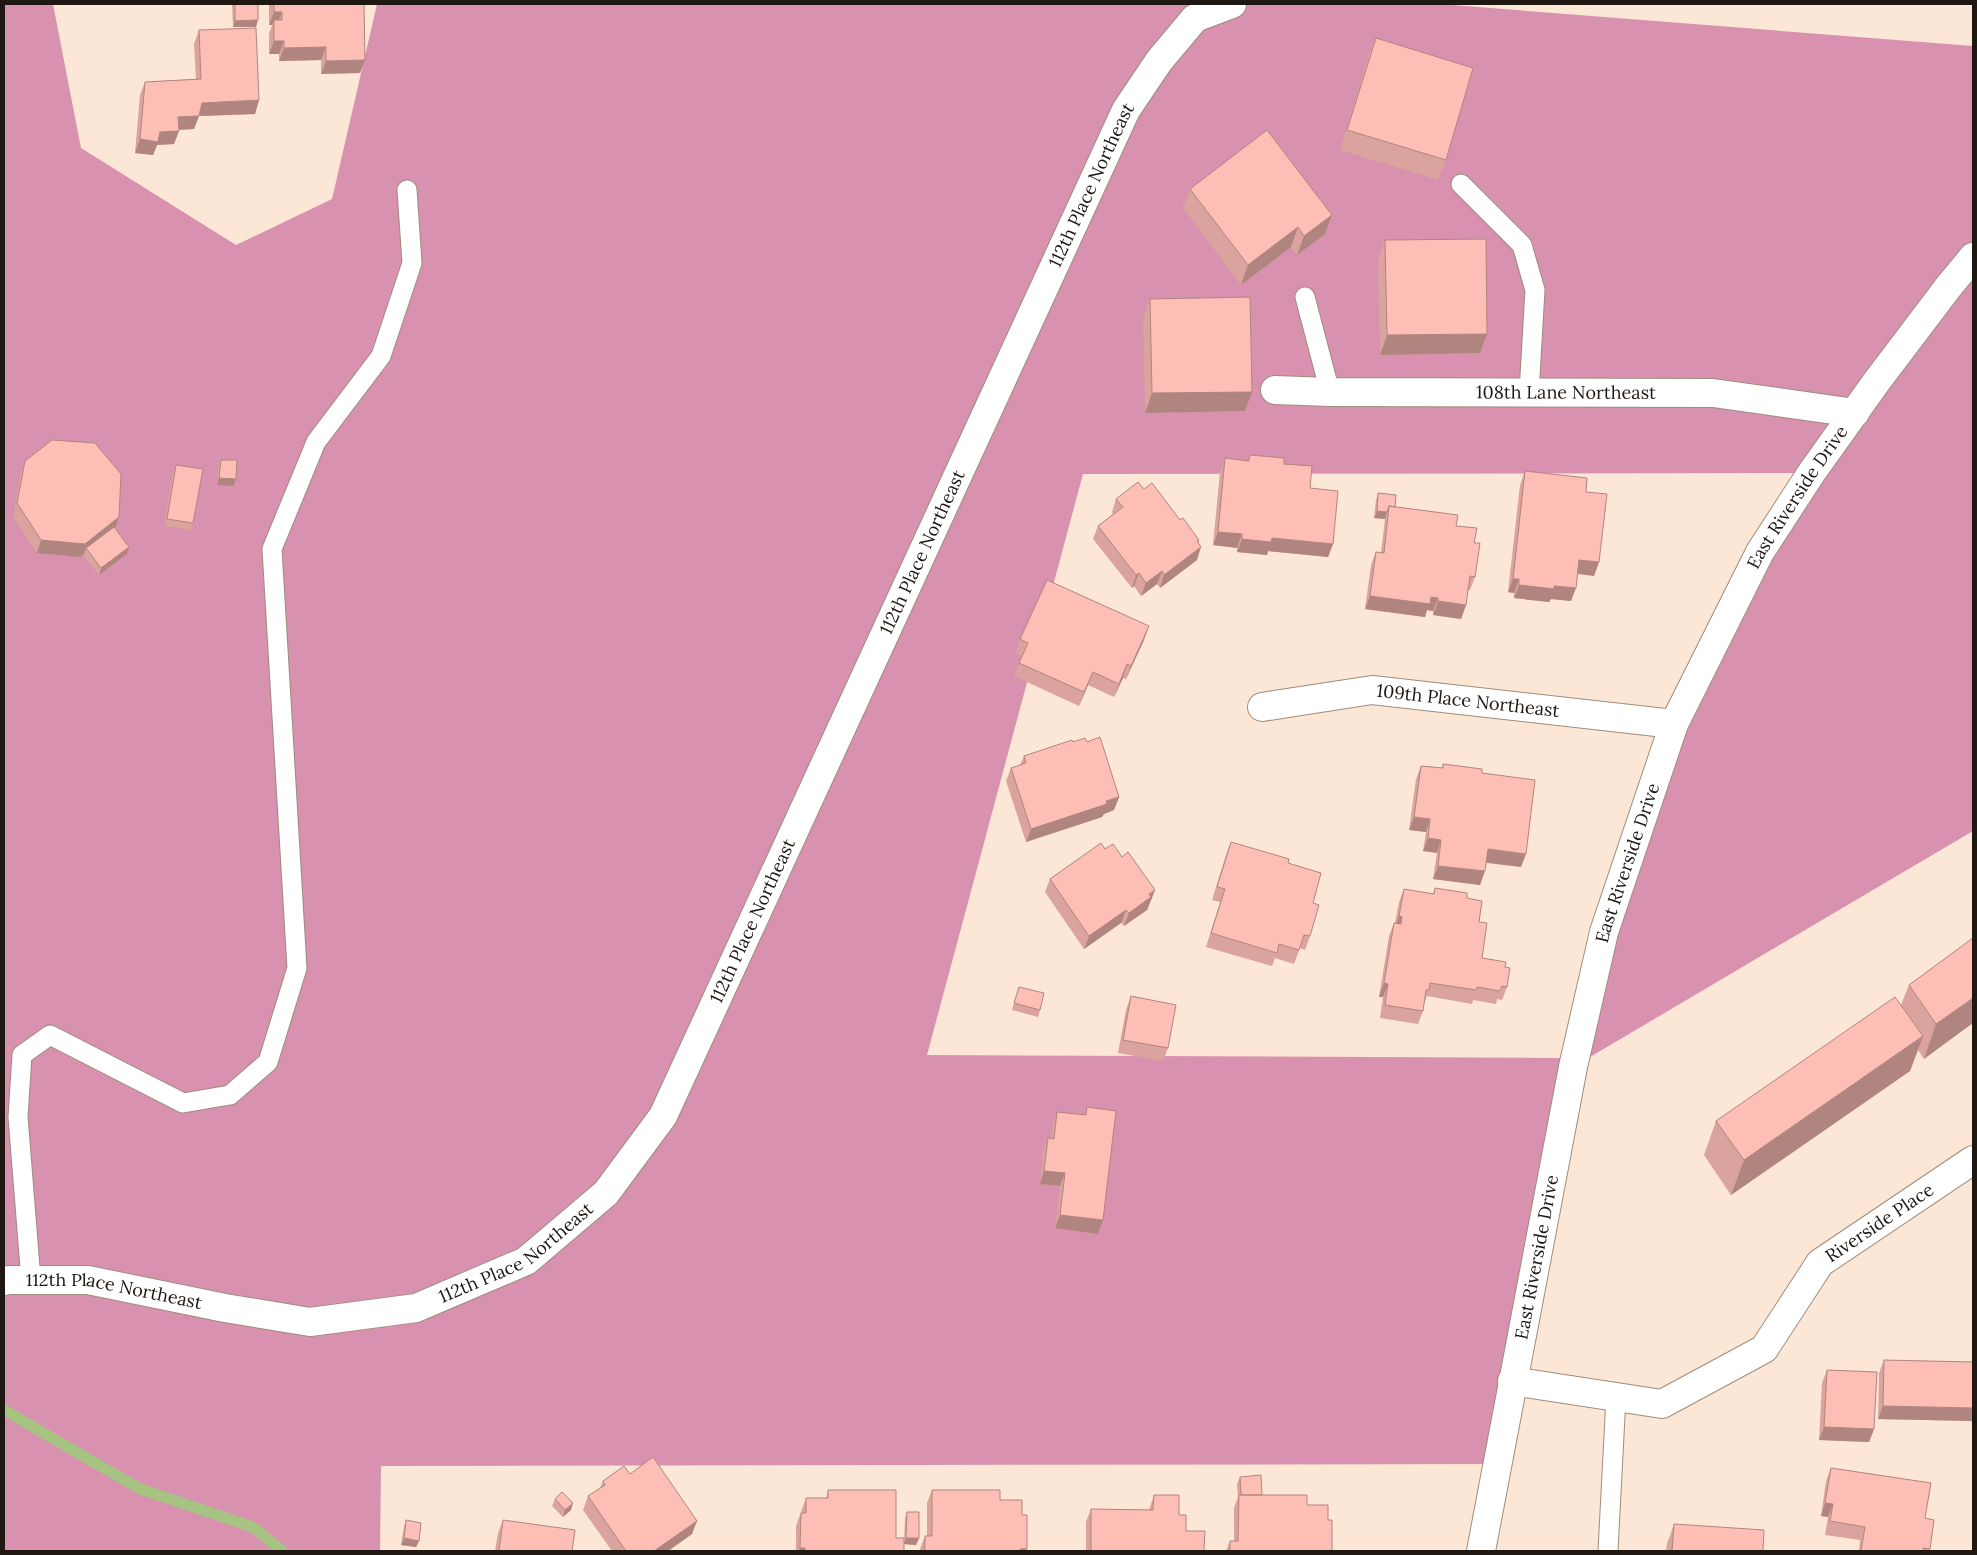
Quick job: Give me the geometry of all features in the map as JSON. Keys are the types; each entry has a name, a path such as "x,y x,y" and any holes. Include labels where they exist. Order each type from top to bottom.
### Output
{"street":[{"name":"112th Place Northeast","path":"4,1281 88,1280 225,1308 310,1322 416,1308 526,1261 606,1192 663,1116 1126,110 1159,61 1195,18 1232,4"},
{"name":"East Riverside Drive","path":"1481,1551 1512,1381 1574,1067 1604,932 1674,724 1760,552 1812,472 1949,286 1973,257"},
{"name":"108th Lane Northeast","path":"1275,390 1330,392 1713,393 1855,413"},
{"name":"109th Place Northeast","path":"1262,707 1372,690 1674,724"},
{"name":"Riverside Place","path":"1512,1381 1662,1404 1764,1349 1820,1262 1973,1160"}],"lane":[{"path":"1461,184 1522,245 1534,290 1529,393"},
{"path":"31,1280 18,1117 22,1055 50,1035 183,1103 230,1094 268,1062 297,968 272,549 316,442 381,356 412,263 407,190"},
{"path":"1305,297 1330,392"},
{"path":"1608,1551 1616,1397"}],"shaded area":[{"path":"4,4 53,4 81,148 236,245 332,199 377,4 1439,4 1973,46 1973,831 1573,1067 1674,724 1812,473 1083,474 927,1055 1567,1058 1501,1464 381,1466 380,1551 4,1551"}],"building":[{"path":"235,4 258,4 258,20 235,21"},
{"path":"274,4 364,4 365,60 326,61 326,47 284,48 284,41 274,41 274,20 282,20 282,12 274,12"},
{"path":"256,28 259,100 202,103 199,116 178,117 179,131 160,132 158,142 140,139 145,82 201,79 199,30"},
{"path":"1376,38 1473,68 1446,160 1347,130"},
{"path":"1267,130 1332,215 1304,236 1298,227 1248,265 1190,189"},
{"path":"1486,239 1487,334 1387,335 1385,240"},
{"path":"1250,297 1252,392 1152,393 1150,299"},
{"path":"52,440 95,443 121,474 119,517 85,544 41,540 17,503 25,461"},
{"path":"1250,455 1284,458 1284,464 1312,466 1310,488 1338,491 1333,544 1272,538 1271,542 1242,539 1242,534 1218,532 1225,458 1249,461"},
{"path":"221,460 237,460 236,479 219,478"},
{"path":"176,465 203,469 193,523 167,519"},
{"path":"1525,471 1587,478 1586,492 1607,494 1599,562 1579,560 1576,588 1554,586 1554,589 1519,585 1519,579 1513,579"},
{"path":"1138,482 1144,489 1152,483 1180,520 1183,518 1199,540 1197,541 1201,547 1164,575 1162,571 1146,583 1139,573 1136,575 1098,526 1123,507 1116,499"},
{"path":"1378,493 1396,495 1395,507 1389,506 1387,512 1377,511"},
{"path":"1389,506 1458,515 1456,526 1477,528 1474,543 1480,543 1475,577 1470,576 1466,605 1438,601 1438,598 1431,597 1430,604 1370,596 1376,552 1384,553"},
{"path":"114,527 129,547 101,568 86,548"},
{"path":"1047,580 1149,626 1131,666 1127,664 1119,684 1093,672 1084,692 1019,663 1028,643 1020,639"},
{"path":"1100,737 1119,797 1106,801 1107,804 1031,829 1011,768 1026,763 1024,756 1072,740 1073,742 1085,738 1087,742"},
{"path":"1443,764 1482,769 1482,773 1535,780 1526,854 1488,849 1485,871 1438,866 1441,840 1428,838 1430,819 1414,817 1421,766 1443,768"},
{"path":"1231,842 1289,859 1288,863 1321,873 1313,903 1319,905 1310,936 1304,935 1299,950 1279,944 1277,953 1211,933 1225,889 1217,887"},
{"path":"1101,843 1105,849 1113,844 1122,857 1128,852 1155,890 1149,894 1151,897 1129,913 1126,910 1089,936 1050,879"},
{"path":"1435,888 1467,893 1467,898 1482,901 1479,922 1487,923 1482,958 1506,962 1505,967 1510,968 1507,987 1502,986 1500,991 1477,987 1476,990 1430,983 1429,990 1426,990 1423,1011 1385,1005 1388,984 1384,983 1394,923 1401,924 1402,917 1399,916 1404,889 1434,894"},
{"path":"1973,938 1973,998 1936,1024 1909,985"},
{"path":"1019,987 1044,993 1040,1010 1014,1003"},
{"path":"1131,996 1176,1005 1168,1048 1123,1040"},
{"path":"1895,997 1923,1036 1744,1160 1716,1121"},
{"path":"1087,1107 1116,1111 1103,1220 1060,1215 1065,1173 1044,1171 1048,1138 1054,1139 1057,1112 1086,1115"},
{"path":"1884,1360 1971,1362 1973,1360 1973,1408 1883,1406"},
{"path":"1827,1370 1877,1372 1874,1429 1824,1427"},
{"path":"653,1457 697,1521 654,1551 626,1551 588,1496 605,1485 603,1481 624,1466 630,1474"},
{"path":"1831,1468 1931,1483 1925,1518 1934,1520 1930,1549 1923,1548 1923,1551 1861,1551 1865,1527 1830,1521 1833,1504 1825,1503"},
{"path":"1261,1475 1262,1495 1241,1495 1240,1477"},
{"path":"828,1490 896,1490 896,1538 904,1538 904,1551 805,1551 805,1548 800,1548 801,1513 806,1513 806,1498 828,1498"},
{"path":"932,1490 1000,1490 1000,1500 1022,1500 1022,1515 1027,1515 1027,1549 1020,1549 1020,1551 925,1551 925,1536 932,1536"},
{"path":"562,1492 573,1503 565,1510 555,1499"},
{"path":"1154,1495 1179,1495 1179,1515 1186,1515 1186,1531 1205,1531 1204,1551 1091,1551 1091,1509 1153,1510"},
{"path":"1239,1495 1307,1495 1307,1505 1328,1505 1328,1520 1332,1520 1332,1551 1230,1551 1230,1541 1238,1541"},
{"path":"907,1512 919,1512 919,1538 906,1538"},
{"path":"406,1520 421,1523 419,1541 404,1538"},
{"path":"503,1520 575,1530 572,1551 499,1551"},
{"path":"1674,1524 1764,1530 1763,1551 1672,1551"}],"waterway":[{"path":"4,1410 140,1489 253,1527 282,1551"}]}
